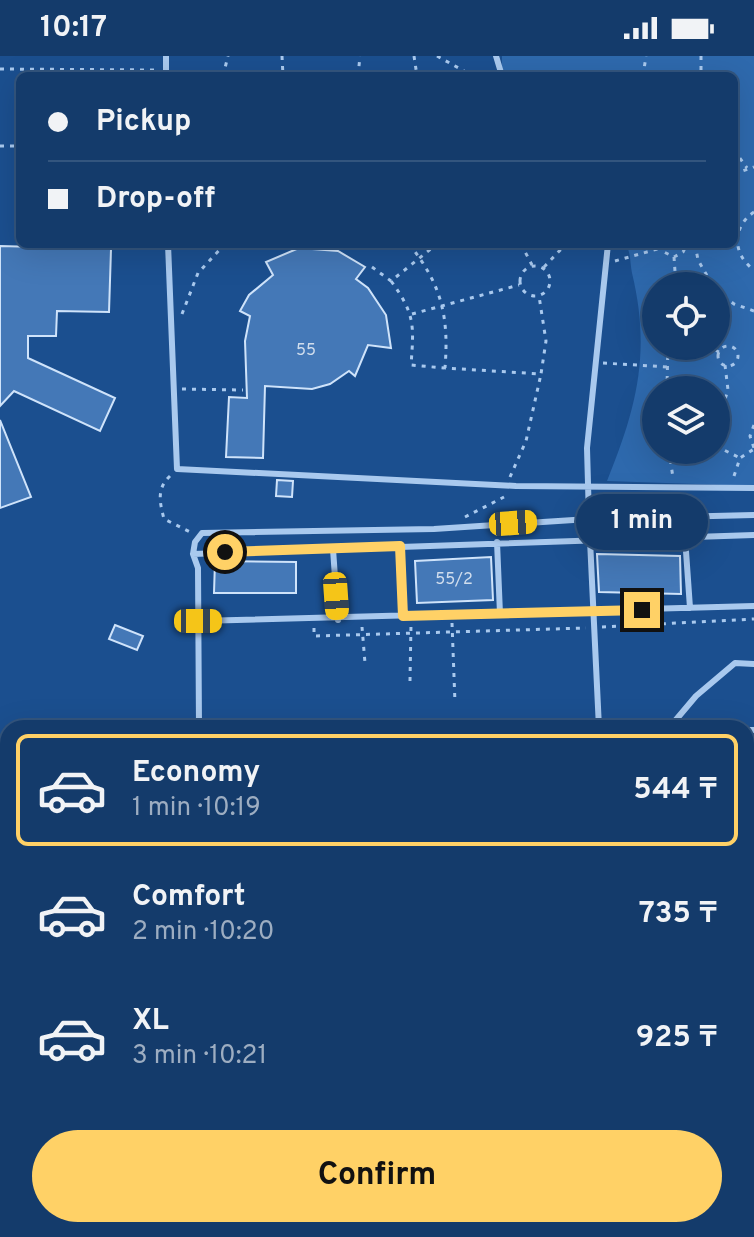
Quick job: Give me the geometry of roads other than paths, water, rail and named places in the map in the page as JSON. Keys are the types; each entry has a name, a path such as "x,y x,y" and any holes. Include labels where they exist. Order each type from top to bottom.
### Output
{"lane":[{"path":"168,248 177,469 516,486 754,488"},
{"path":"599,720 587,448 608,248"},
{"path":"199,720 198,568 193,554 195,542 202,533 434,529 589,519 754,515"},
{"path":"193,554 754,535"},
{"path":"685,537 690,608"},
{"path":"497,542 500,614"},
{"path":"400,546 407,616"},
{"path":"333,549 338,620"},
{"path":"198,621 338,620 754,606"},
{"path":"676,720 696,696 735,663 754,664"}]}
